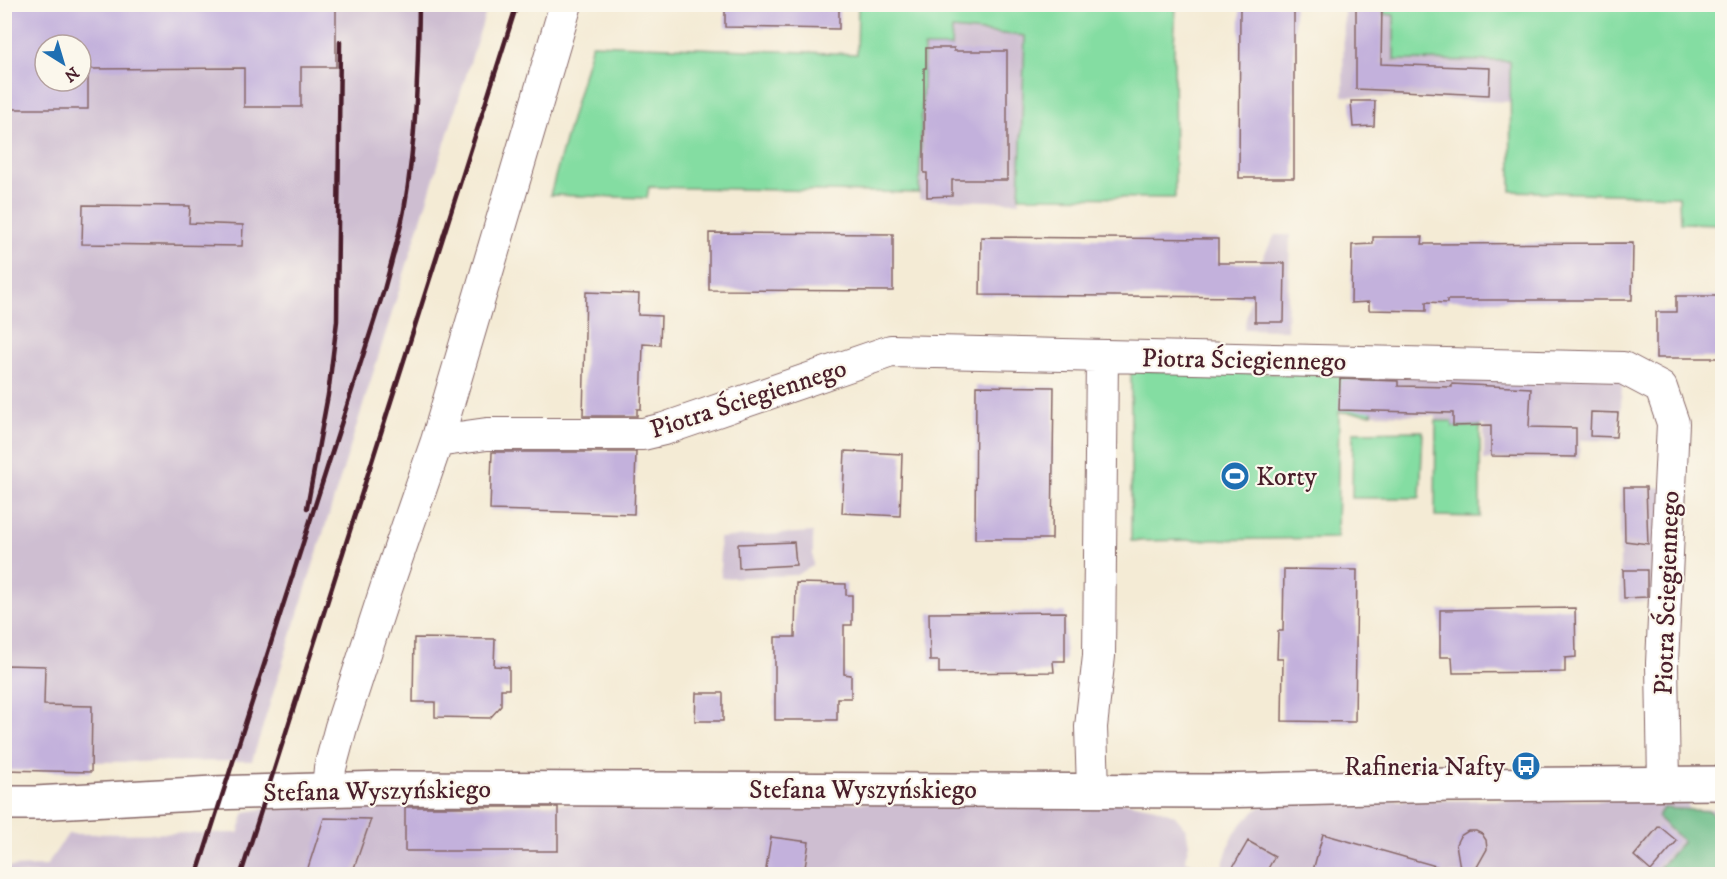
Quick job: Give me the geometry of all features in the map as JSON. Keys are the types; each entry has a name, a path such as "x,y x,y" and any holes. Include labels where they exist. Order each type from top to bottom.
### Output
{"street":[{"path":"328,790 330,768 341,728 437,441 566,4"},
{"name":"Piotra Ściegiennego","path":"437,441 487,434 643,434 664,429 891,351 1623,368 1661,388 1673,423 1662,663 1664,784"},
{"path":"1093,789 1091,727 1099,656 1102,356"},
{"name":"Stefana Wyszyńskiego","path":"4,803 328,790 656,788 1217,791 1449,785 1722,783"}],"shaded area":[{"path":"5,5 488,5 252,761 90,762 5,770"},
{"path":"1344,5 1384,5 1384,14 1394,15 1395,60 1510,61 1510,102 1343,96"},
{"path":"952,29 1025,36 1019,202 919,199 924,46"},
{"path":"1275,235 1290,235 1287,330 1244,329 1256,270"},
{"path":"1623,368 1619,441 1580,440 1579,459 1484,460 1484,425 1453,426 1453,420 1436,420 1436,416 1372,414 1374,376"},
{"path":"1670,487 1664,601 1620,602 1620,488"},
{"path":"813,532 813,566 796,575 721,578 719,538"},
{"path":"1687,800 1689,809 1722,809 1722,857 1708,874 5,874 4,867 46,866 68,834 238,833 245,812 285,805 1125,802 1155,808 1174,815 1186,829 1189,844 1185,861 1220,873 1231,839 1243,822 1261,806 1282,801"}],"green space":[{"path":"1384,4 1722,5 1722,224 1680,223 1679,196 1511,191 1510,61 1394,60 1394,15 1384,14"},
{"path":"858,5 1176,5 1175,198 1019,197 1025,36 952,29 951,47 924,47 919,193 649,187 647,198 550,195 592,44 857,54"},
{"name":"Korty","path":"1131,370 1374,376 1372,414 1339,412 1337,538 1131,541"},
{"path":"1436,421 1452,421 1453,427 1480,426 1480,517 1435,516"},
{"path":"1423,431 1420,498 1352,498 1353,432"},
{"path":"1663,808 1710,811 1722,826 1722,874 1654,874 1683,841 1657,817"}],"building":[{"path":"4,4 336,4 336,67 301,67 301,107 244,107 244,68 93,69 93,33 33,33 33,93 88,93 88,109 4,109"},
{"path":"725,4 839,4 839,29 725,27"},
{"path":"1240,4 1294,4 1294,178 1239,178"},
{"path":"1356,4 1382,4 1381,64 1490,68 1489,95 1356,89"},
{"path":"926,48 954,48 954,51 1007,51 1007,180 952,180 952,196 927,197 927,173 924,173"},
{"path":"1351,101 1375,101 1374,126 1353,127"},
{"path":"83,205 190,206 189,223 243,225 242,246 82,244"},
{"path":"709,233 893,234 893,291 709,290"},
{"path":"981,237 1218,239 1218,263 1285,263 1284,322 1255,322 1255,297 980,295"},
{"path":"1373,237 1423,237 1422,244 1633,243 1632,300 1447,300 1447,303 1426,302 1426,311 1369,310 1369,302 1351,303 1352,245 1373,244"},
{"path":"586,292 639,294 638,315 661,316 660,345 643,344 641,409 637,409 637,416 583,416"},
{"path":"1676,296 1722,296 1722,358 1656,358 1656,312 1676,312"},
{"path":"1340,379 1398,381 1398,386 1452,387 1452,384 1531,388 1529,427 1576,428 1576,457 1491,456 1491,425 1453,426 1453,413 1339,410"},
{"path":"976,386 1054,387 1052,539 975,539"},
{"path":"1591,412 1618,413 1616,437 1590,436"},
{"path":"845,451 902,454 900,516 842,513"},
{"path":"492,452 636,452 634,514 490,510"},
{"path":"1624,487 1646,487 1648,544 1625,541"},
{"path":"794,542 796,565 739,568 738,544"},
{"path":"1284,569 1357,570 1355,722 1282,721 1283,659 1277,659 1278,631 1283,631"},
{"path":"1623,570 1647,570 1647,597 1624,598"},
{"path":"796,583 846,584 846,595 852,595 852,625 844,625 844,674 851,675 851,698 837,698 837,720 775,720 775,637 795,637"},
{"path":"1575,608 1576,657 1565,658 1565,672 1453,673 1452,657 1440,657 1440,610"},
{"path":"1065,612 1065,661 1053,661 1054,672 939,673 939,661 930,661 929,613"},
{"path":"414,638 495,639 494,666 509,667 509,689 501,689 501,706 490,718 435,717 435,702 413,702"},
{"path":"4,665 45,666 44,705 92,706 91,772 4,770"},
{"path":"696,693 723,693 723,721 695,721"},
{"path":"405,807 558,807 558,851 405,851"},
{"path":"324,818 371,819 352,874 306,874"},
{"path":"1659,826 1677,841 1651,871 1634,856"},
{"path":"1468,831 1482,834 1486,840 1487,849 1473,874 1461,874 1456,844 1460,836"},
{"path":"1323,834 1443,868 1442,874 1312,874"},
{"path":"771,837 809,842 804,874 765,874"},
{"path":"1248,841 1275,856 1265,874 1229,874"}],"railway":[{"path":"197,874 384,290 397,240 404,210 414,133 419,4"},
{"path":"241,874 517,4"},
{"path":"307,508 328,395 337,321 340,42"}],"place":[{"name":"Korty","path":"1235,476"},
{"name":"Rafineria Nafty","path":"1526,766"}]}
